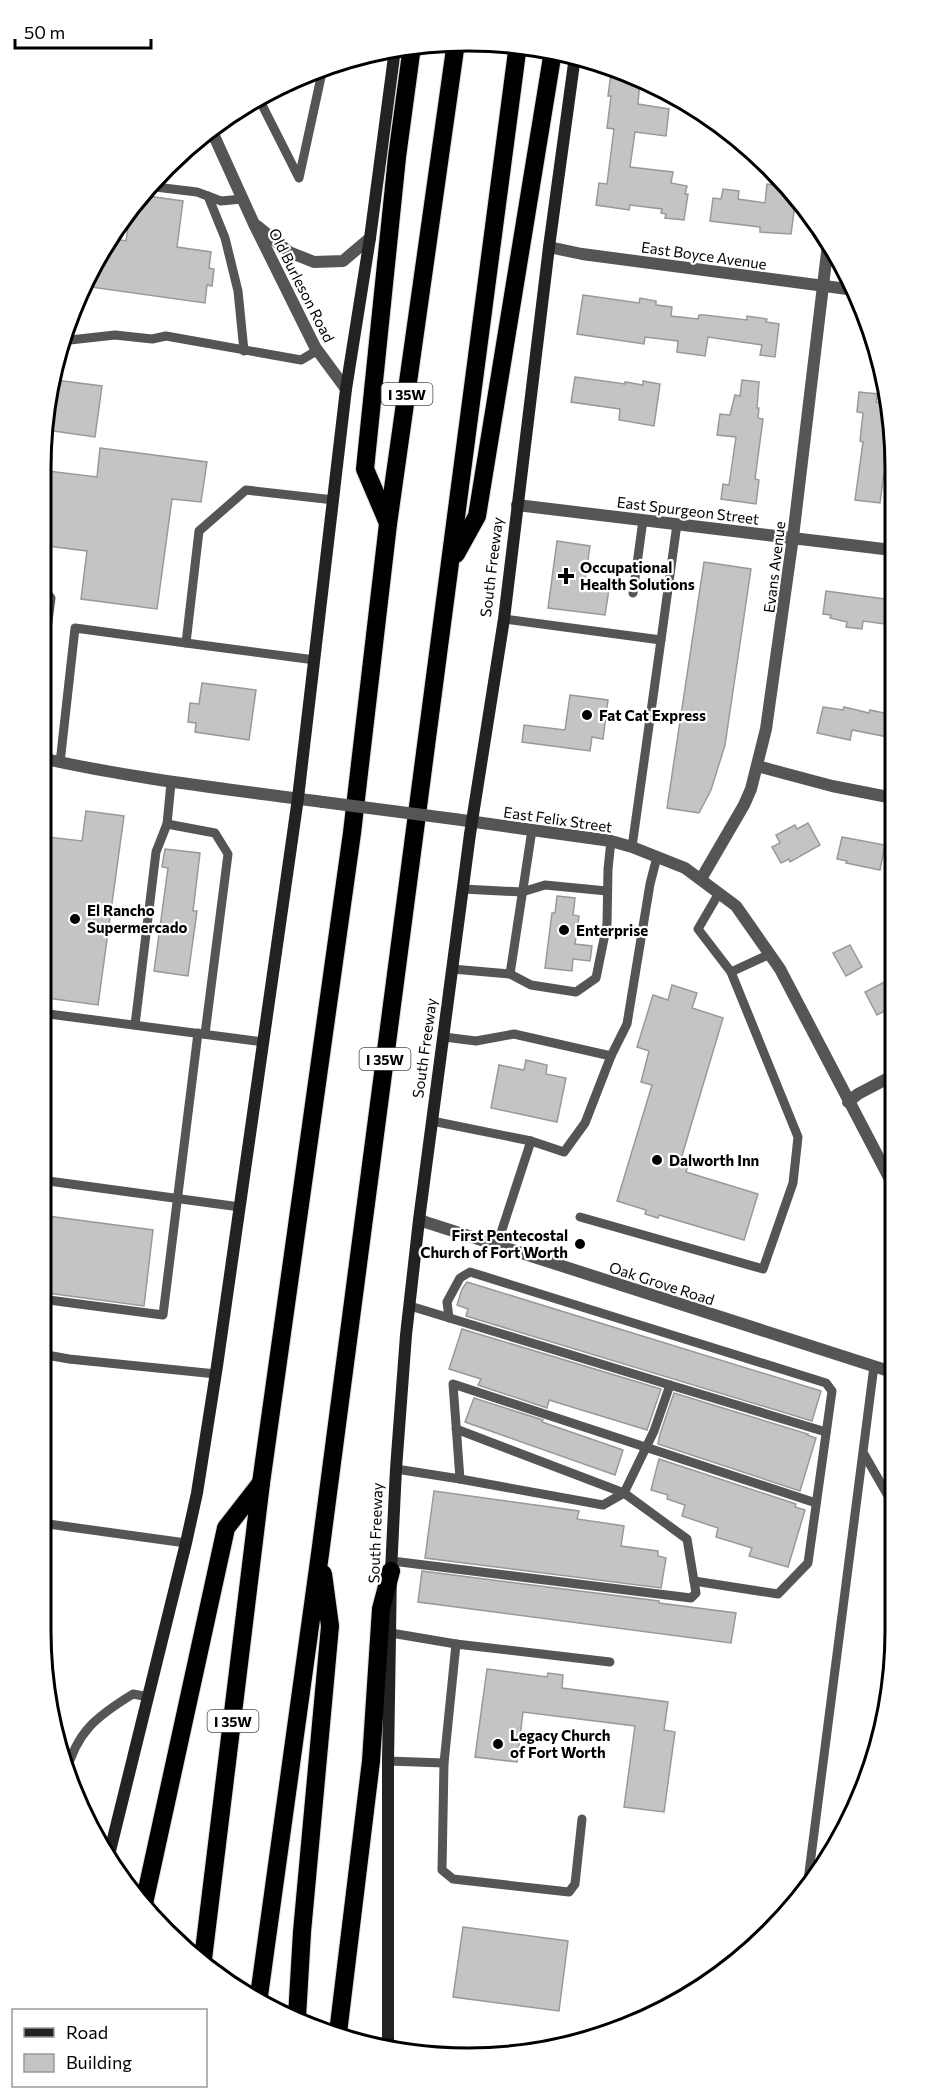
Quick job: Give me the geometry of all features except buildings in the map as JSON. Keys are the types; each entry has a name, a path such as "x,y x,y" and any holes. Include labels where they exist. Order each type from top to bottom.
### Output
{"highway":[{"name":"I 35W","path":"204,1954 261,1484 352,833 388,524 455,51"},
{"name":"I 35W","path":"259,1992 320,1554 517,54"},
{"path":"388,524 365,469 397,157 411,55"},
{"path":"451,563 477,516 552,60"},
{"path":"146,1896 226,1528 261,1484"},
{"path":"297,2011 302,1932 330,1626 320,1554"},
{"path":"339,2027 371,1761 381,1609 392,1566"}],"main road":[{"path":"111,1847 186,1543 197,1493 216,1374 298,798 346,389 370,238 394,58"},
{"name":"South Freeway","path":"388,2040 388,1761 392,1566 396,1469 410,1306 472,822 504,619 549,247 574,65"}],"street":[{"name":"Old Burleson Road","path":"214,137 254,224 318,350 346,389"},
{"name":"Old Burleson Road","path":"254,224 289,252 314,262 343,261 370,238"},
{"name":"East Boyce Avenue","path":"549,247 582,254 844,289"},
{"name":"Evans Avenue","path":"701,879 744,805 766,729 793,537 827,256"},
{"name":"East Spurgeon Street","path":"517,505 885,549"},
{"name":"East Felix Street","path":"51,761 95,771 171,783 611,841 685,868 736,906 780,969 885,1170"},
{"path":"757,766 832,786 885,796"},
{"path":"848,1102 885,1080"},
{"name":"Oak Grove Road","path":"420,1220 885,1370"}],"lane":[{"path":"262,106 299,178 321,78"},
{"path":"159,187 197,192 221,201 242,199"},
{"path":"208,196 225,238 238,291 244,351"},
{"path":"71,340 115,335 152,339 166,336 301,360 318,350"},
{"path":"186,643 199,531 246,490 334,500"},
{"path":"633,593 643,520"},
{"path":"632,847 677,524"},
{"path":"504,619 661,640"},
{"path":"60,763 75,628 315,660"},
{"path":"135,1025 156,852 167,824 171,783"},
{"path":"51,1301 163,1316 176,1199 228,854 215,833 167,824"},
{"path":"510,975 532,830"},
{"path":"452,969 510,975 531,985 576,992 596,978 607,924 611,841"},
{"path":"432,1121 531,1141 564,1152 585,1123 611,1056 627,1024 650,884 657,856"},
{"path":"463,889 522,892 545,885 607,891"},
{"path":"580,1217 763,1269 793,1184 798,1137 731,972 698,929 719,893"},
{"path":"731,972 770,954"},
{"path":"51,1014 262,1042"},
{"path":"444,1037 476,1041 514,1034 611,1056"},
{"path":"497,1245 531,1141"},
{"path":"51,1182 240,1208"},
{"path":"449,1318 447,1302 460,1278 470,1272 826,1383 832,1391 808,1563 778,1594 694,1581"},
{"path":"410,1306 826,1432"},
{"path":"51,1356 216,1374"},
{"path":"809,1871 874,1366"},
{"path":"460,1479 453,1384 816,1503"},
{"path":"396,1469 603,1505 624,1493 654,1431 670,1385"},
{"path":"392,1566 691,1598 696,1593 687,1539 624,1493 456,1429"},
{"path":"864,1454 885,1491"},
{"path":"51,1525 186,1543"},
{"path":"391,1633 456,1644 610,1662"},
{"path":"456,1644 444,1763 442,1870 453,1879 569,1892 575,1884 582,1819"},
{"path":"70,1755 86,1728 115,1705 133,1694 149,1697"},
{"path":"388,1761 444,1763"}],"place":[{"name":"Occupational Health Solutions","path":"566,576"},
{"name":"Fat Cat Express","path":"587,715"},
{"name":"El Rancho Supermercado","path":"75,919"},
{"name":"Enterprise","path":"564,930"},
{"name":"Dalworth Inn","path":"657,1160"},
{"name":"First Pentecostal Church of Fort Worth","path":"580,1244"},
{"name":"Legacy Church of Fort Worth","path":"498,1744"}]}
